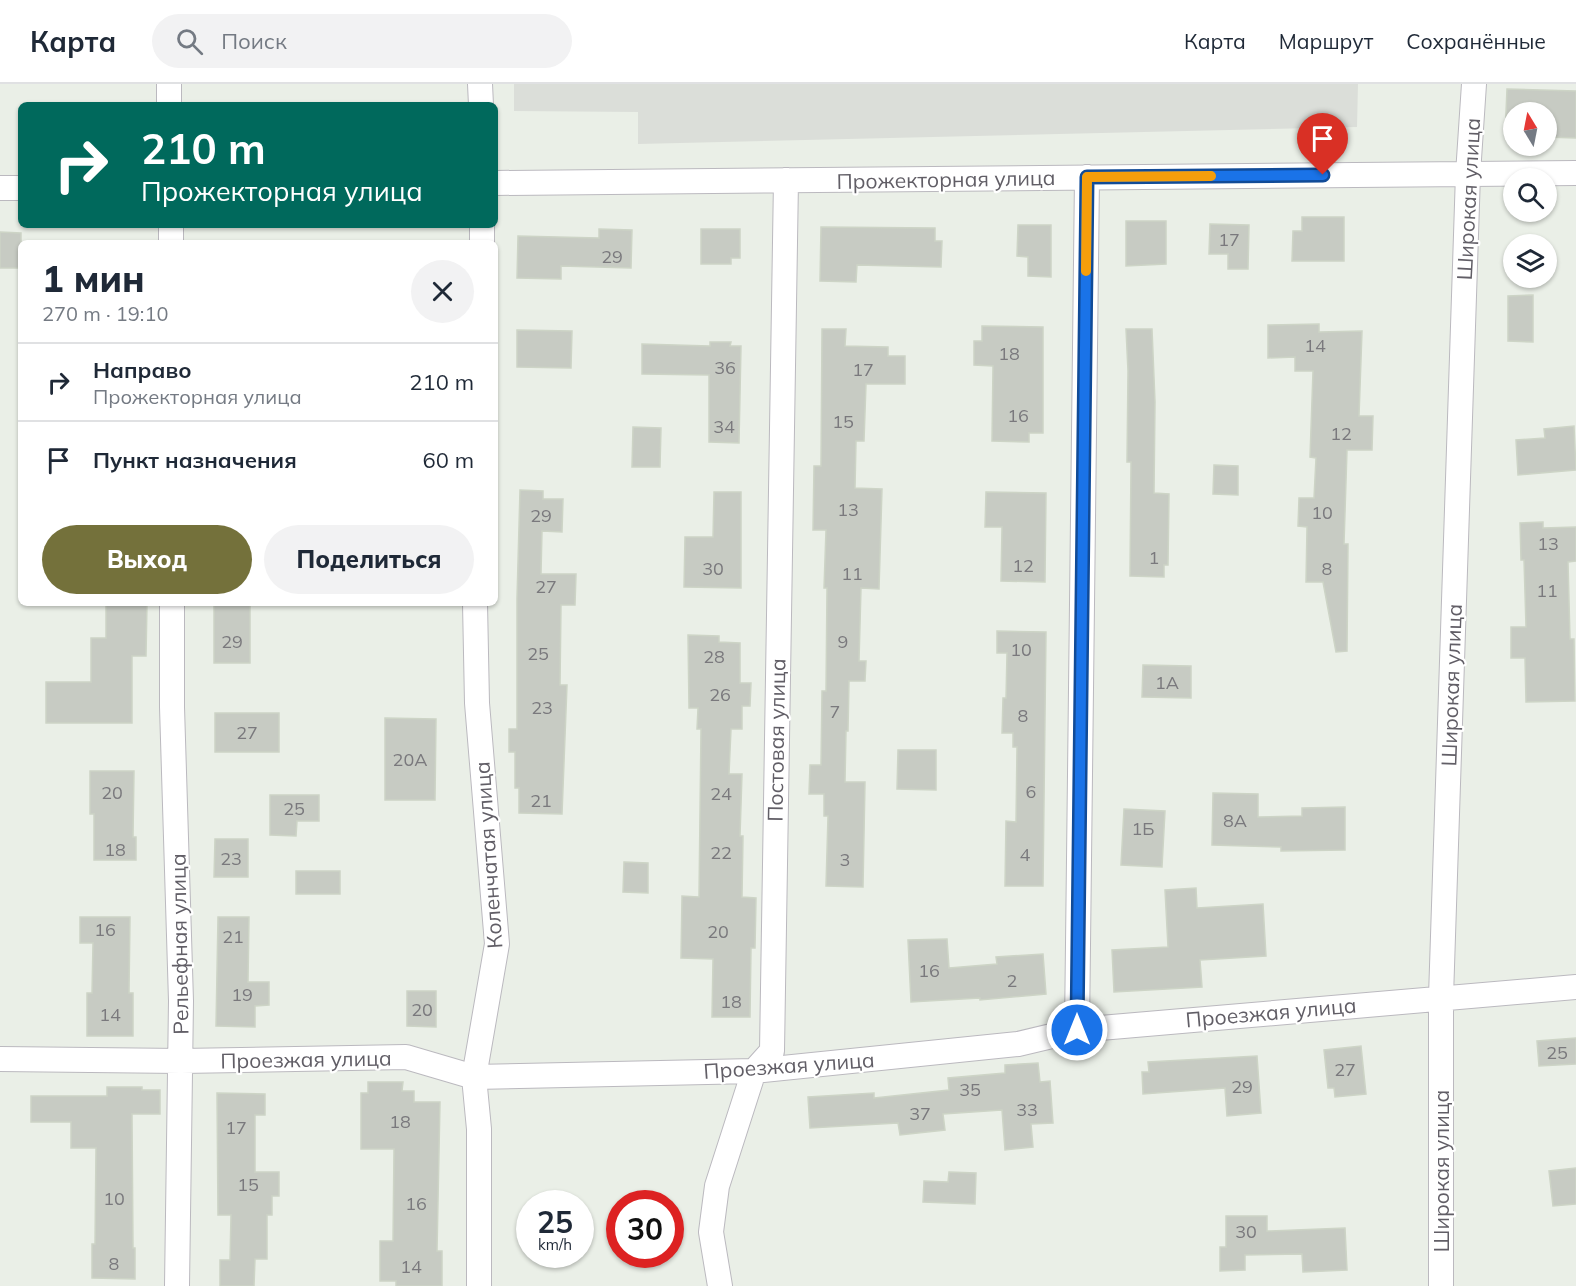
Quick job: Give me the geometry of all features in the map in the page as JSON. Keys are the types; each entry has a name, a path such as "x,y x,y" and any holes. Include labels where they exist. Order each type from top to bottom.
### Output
{"street":[{"path":"169,84 169,102"},
{"path":"480,84 481,102"},
{"name":"Широкая улица","path":"1441,1286 1441,997 1468,174 1474,84"},
{"name":"Прожекторная улица","path":"498,183 1576,172"},
{"path":"1077,1030 1087,177"},
{"name":"Постовая улица","path":"720,1286 711,1232 717,1186 754,1071 772,1051 786,180"},
{"path":"0,188 18,188"},
{"name":"Рельефная улица","path":"172,606 172,707 181,1001 177,1286"},
{"name":"Коленчатая улица","path":"475,606 477,703 497,944 474,1077 479,1129 479,1286"},
{"name":"Проезжая улица","path":"0,1059 181,1061 406,1057 474,1077 754,1071 1018,1044 1077,1030 1576,987"}],"shaded area":[{"path":"514,84 1358,84 1357,127 638,144 638,112 514,111"}],"building":[{"path":"1507,89 1576,91 1576,138 1557,137 1557,102 1506,102"},
{"path":"1302,217 1344,217 1344,261 1292,261 1293,231 1302,231"},
{"path":"1126,221 1166,221 1166,264 1126,266"},
{"path":"1210,224 1249,225 1248,269 1228,269 1228,254 1209,254"},
{"path":"1018,225 1051,225 1051,277 1028,276 1028,257 1017,256"},
{"path":"821,227 935,228 935,241 942,241 941,267 857,265 856,282 820,281"},
{"path":"599,229 632,230 631,268 561,266 561,279 517,278 518,236 599,238"},
{"path":"701,229 740,229 740,258 731,258 731,264 701,264"},
{"path":"0,232 21,233 21,240 18,240 18,268 0,268"},
{"path":"1533,295 1533,342 1508,341 1508,296"},
{"path":"1319,324 1319,332 1362,331 1359,416 1373,416 1372,450 1347,450 1344,544 1348,544 1347,651 1336,652 1323,582 1306,582 1307,527 1298,526 1299,498 1314,498 1316,458 1310,457 1313,371 1295,371 1295,357 1268,358 1268,325"},
{"path":"982,326 1043,327 1043,433 1029,433 1029,442 992,441 993,366 974,365 974,341 982,341"},
{"path":"822,329 846,329 845,346 888,347 888,356 905,356 905,384 866,384 864,441 856,441 855,488 882,489 879,589 861,588 859,661 866,661 865,681 849,681 848,731 846,731 845,782 865,782 863,887 826,886 828,816 824,816 824,794 809,794 810,765 821,765 822,691 826,691 827,588 824,588 826,530 813,530 814,466 821,466"},
{"path":"1126,329 1152,329 1155,402 1154,493 1169,494 1168,565 1164,565 1164,577 1130,576 1131,462 1127,462"},
{"path":"517,330 572,331 571,368 517,367"},
{"path":"710,342 731,342 730,346 741,346 739,443 709,442 709,375 642,374 642,344 710,346"},
{"path":"1574,426 1576,470 1518,475 1516,440 1545,438 1544,429"},
{"path":"633,427 661,428 660,467 632,467"},
{"path":"1214,465 1238,466 1238,495 1213,494"},
{"path":"520,490 543,491 543,499 563,499 562,532 542,531 541,574 576,574 575,605 561,605 560,685 567,685 562,814 519,813 519,788 515,788 515,752 509,752 509,729 517,729"},
{"path":"714,492 741,492 741,588 684,587 685,537 713,537"},
{"path":"986,492 1046,493 1045,582 1001,581 1002,527 985,527"},
{"path":"1543,522 1543,528 1576,527 1576,561 1568,562 1570,639 1574,639 1575,701 1526,702 1525,658 1511,658 1511,627 1526,627 1524,560 1521,560 1520,523"},
{"path":"106,606 147,606 146,656 132,656 132,723 46,723 46,682 91,682 91,638 106,638"},
{"path":"214,606 250,606 250,663 214,663"},
{"path":"997,631 1046,632 1043,886 1005,886 1006,821 1016,822 1017,747 1013,747 1013,733 1002,733 1003,698 1006,698 1007,653 997,653"},
{"path":"688,635 719,636 719,642 740,643 740,683 751,683 750,706 742,706 742,729 731,729 729,774 742,774 740,836 743,836 742,897 756,898 755,948 751,948 750,1017 712,1017 713,959 681,958 682,896 699,897 701,729 697,729 698,708 689,708"},
{"path":"1143,665 1191,666 1191,698 1142,697"},
{"path":"215,713 279,713 279,752 215,752"},
{"path":"385,718 436,719 435,800 385,800"},
{"path":"898,750 936,750 936,790 897,789"},
{"path":"90,771 134,771 133,837 136,837 136,860 94,860 94,814 90,814"},
{"path":"1213,793 1258,794 1258,817 1302,816 1302,808 1345,807 1345,850 1281,851 1281,847 1212,845"},
{"path":"270,795 319,795 319,821 297,821 296,836 270,835"},
{"path":"1124,809 1165,811 1162,867 1121,865"},
{"path":"215,839 248,839 248,877 214,877"},
{"path":"624,862 648,863 648,893 623,892"},
{"path":"296,871 340,871 340,894 296,894"},
{"path":"1196,888 1197,908 1263,904 1266,956 1200,960 1202,987 1114,992 1112,950 1168,947 1165,890"},
{"path":"80,917 130,917 129,993 133,993 133,1036 87,1036 87,993 92,993 93,943 80,943"},
{"path":"218,917 249,917 248,982 269,982 269,1005 255,1006 255,1027 216,1026"},
{"path":"947,939 949,968 997,964 996,957 1043,954 1046,994 980,1000 980,998 911,1002 908,940"},
{"path":"407,991 436,991 436,1027 407,1026"},
{"path":"1576,1038 1576,1064 1539,1066 1537,1041"},
{"path":"1361,1046 1366,1094 1335,1097 1334,1088 1328,1088 1324,1050"},
{"path":"1257,1056 1261,1113 1227,1116 1225,1088 1143,1094 1142,1072 1149,1072 1148,1062"},
{"path":"1038,1063 1040,1082 1050,1081 1053,1123 1031,1124 1033,1147 1005,1150 1002,1110 943,1114 945,1130 900,1135 898,1123 810,1128 808,1097 874,1093 874,1098 949,1090 948,1078 1005,1073 1005,1065"},
{"path":"368,1082 403,1082 402,1091 414,1091 414,1102 440,1102 437,1251 442,1251 442,1286 396,1286 396,1281 380,1281 380,1241 393,1241 394,1149 361,1149 361,1093 368,1093"},
{"path":"107,1087 142,1087 142,1090 160,1090 160,1114 132,1114 135,1279 92,1278 92,1244 95,1244 96,1148 71,1148 71,1122 31,1122 31,1096 107,1096"},
{"path":"217,1093 265,1094 265,1115 255,1115 255,1172 279,1172 279,1196 272,1196 272,1215 267,1215 267,1259 255,1259 254,1286 220,1286 220,1260 230,1260 231,1215 218,1215"},
{"path":"1576,1168 1576,1204 1553,1206 1549,1171"},
{"path":"949,1172 976,1173 975,1204 923,1202 924,1181 948,1182"},
{"path":"1226,1216 1267,1216 1267,1231 1345,1228 1347,1270 1303,1272 1302,1254 1245,1255 1245,1270 1220,1271 1220,1247 1226,1247"}],"slow traffic":[{"path":"1086,271 1087,177 1211,176"}],"route":[{"path":"1077,1030 1087,177 1323,175"}]}
